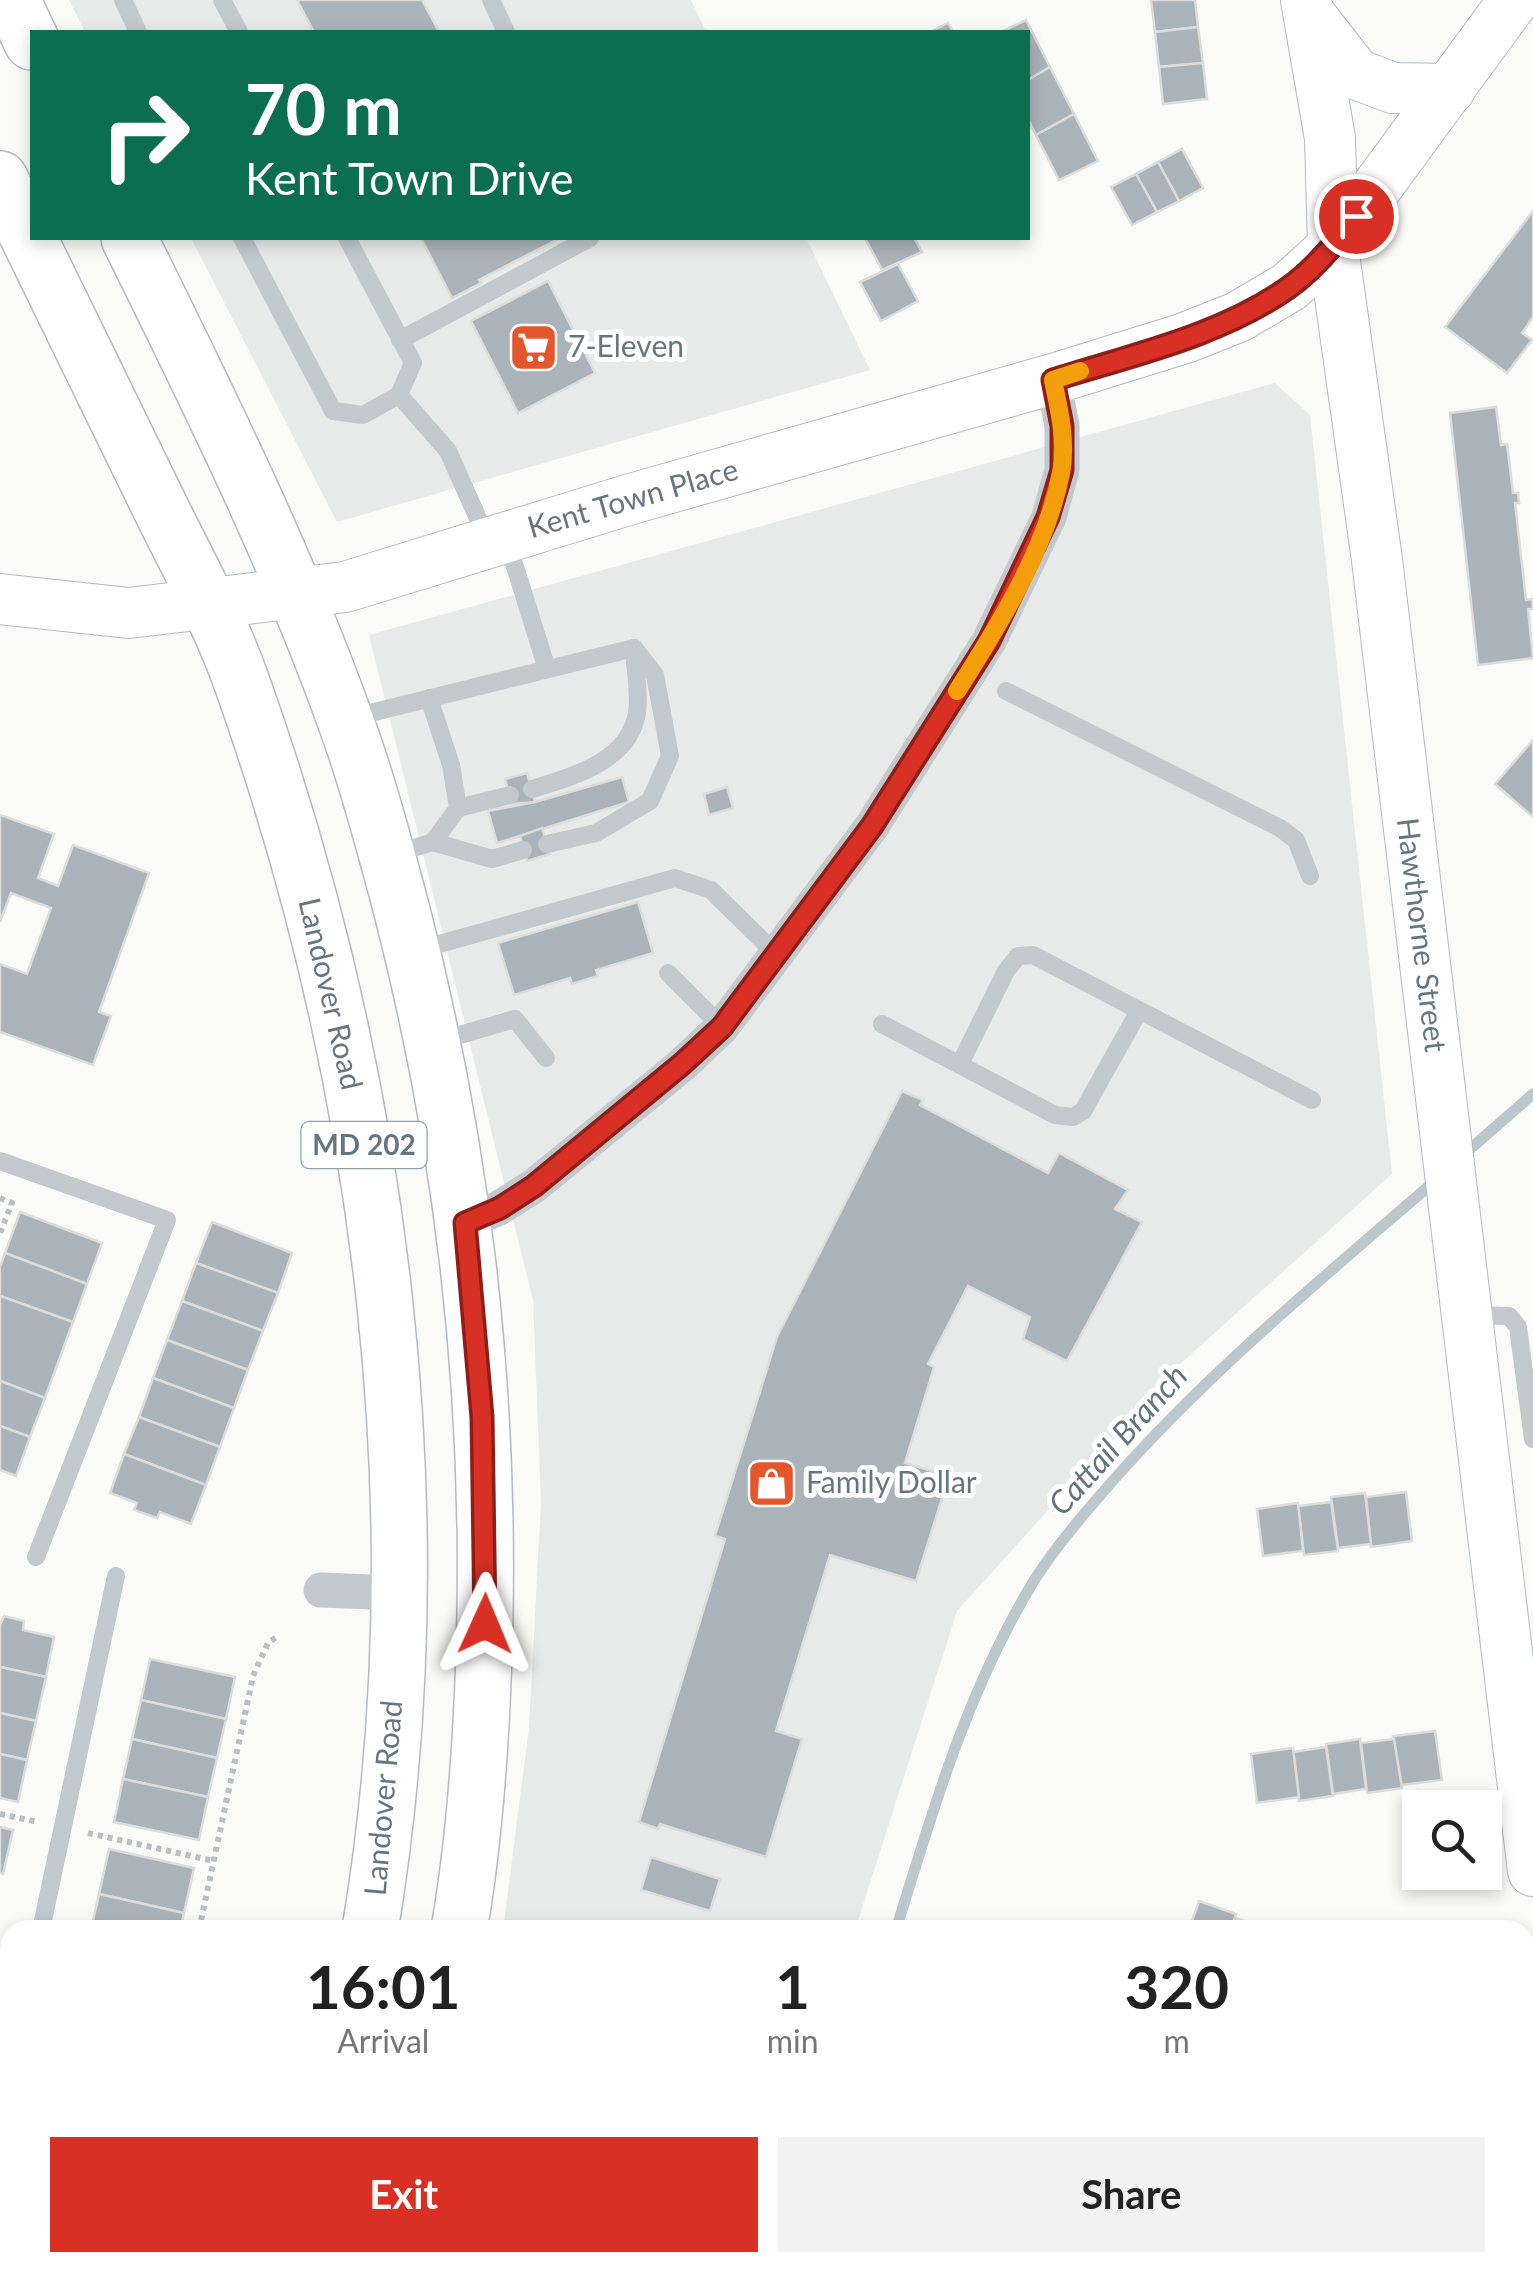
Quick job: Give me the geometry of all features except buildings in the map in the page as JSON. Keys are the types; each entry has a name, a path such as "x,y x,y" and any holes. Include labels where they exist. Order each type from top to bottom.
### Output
{"main road":[{"path":"12,0 30,38"},
{"name":"Landover Road","path":"0,179 210,606 241,680 289,829 333,996 377,1232 388,1331 397,1483 389,1780 371,1920"},
{"name":"MD 202","path":"130,240 238,457 298,594 344,719 410,849 412,952 434,1043 465,1223 482,1417 486,1551 480,1758 460,1920"}],"street":[{"name":"Kent Town Place","path":"0,599 129,614 345,588 497,539 1053,380 1185,338 1238,317 1289,287 1333,247 1514,0"},
{"path":"1307,6 1356,74 1393,88 1450,89"},
{"name":"Hawthorne Street","path":"1307,6 1330,138 1333,247 1376,560 1468,1314 1523,1712 1532,1859"},
{"path":"465,1223 500,1208 534,1186 722,1027 872,826 989,641 1048,517 1062,470 1062,426 1053,380"},
{"path":"321,1590 397,1592"}],"lane":[{"path":"123,0 137,30"},
{"path":"222,0 238,30"},
{"path":"491,0 505,30"},
{"path":"243,240 332,411 363,414 399,395 413,363 348,240"},
{"path":"400,340 586,240"},
{"path":"399,395 448,452 497,539 546,669"},
{"path":"344,719 634,648"},
{"path":"532,789 581,774 620,748 637,715 634,648"},
{"path":"547,844 596,832 650,801 670,756 656,675 634,648"},
{"path":"1006,691 1280,828 1296,840 1310,876"},
{"path":"429,698 451,765 458,808"},
{"path":"410,849 458,808 510,795"},
{"path":"410,849 492,859 523,850"},
{"path":"412,952 676,878 711,890 776,953"},
{"path":"960,1064 1006,971 1018,956 1033,955 1312,1100"},
{"path":"668,973 722,1027"},
{"path":"882,1024 1056,1115 1073,1116 1084,1111 1139,1010"},
{"path":"434,1043 515,1019 546,1058"},
{"path":"0,1161 167,1220 36,1557"},
{"path":"1468,1314 1509,1316 1518,1326 1533,1439"},
{"path":"43,1920 116,1576"}],"path":[{"path":"0,1198 12,1203 0,1233"},
{"path":"201,1920 253,1676 268,1643 279,1634"},
{"path":"0,1814 44,1824"},
{"path":"88,1833 214,1861"}],"shaded area":[{"path":"69,0 691,0 705,30 84,30"},
{"path":"192,240 807,240 870,370 337,522"},
{"path":"1275,383 1310,415 1392,1174 1180,1364 957,1611 858,1920 504,1920 529,1728 541,1502 533,1300 369,635"}],"waterway":[{"name":"Cattail Branch","path":"1461,1157 1533,1094"},
{"name":"Cattail Branch","path":"899,1920 971,1706 1011,1620 1052,1554 1110,1484 1187,1403 1268,1326 1436,1180"}],"slow traffic":[{"path":"957,691 989,641 1048,517 1062,470 1062,426 1053,380 1080,371"}],"place":[{"name":"7-Eleven","path":"533,347"},
{"name":"Family Dollar","path":"771,1483"}],"route":[{"path":"485,1624 482,1417 465,1223 500,1208 534,1186 722,1027 872,826 989,641 1048,517 1062,470 1062,426 1053,380 1238,317 1289,287 1333,247 1356,216"}]}
